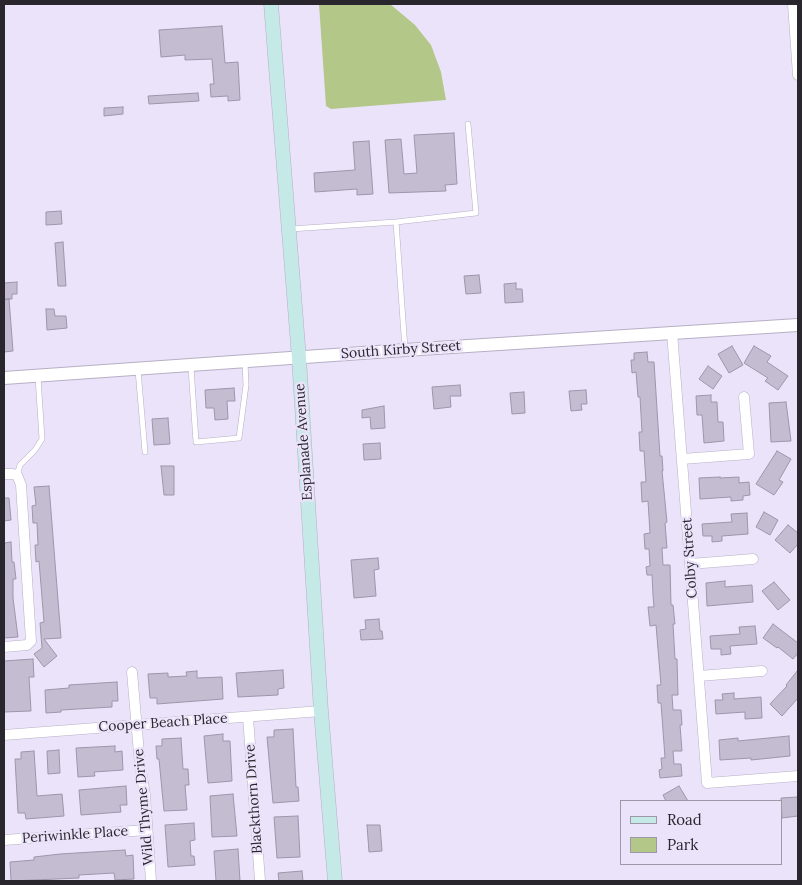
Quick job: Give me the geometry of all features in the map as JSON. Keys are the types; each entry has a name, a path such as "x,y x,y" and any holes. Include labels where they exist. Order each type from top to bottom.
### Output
{"main road":[{"name":"Esplanade Avenue","path":"271,4 299,358 335,881"}],"street":[{"path":"793,4 798,75"},
{"name":"South Kirby Street","path":"4,378 798,325"},
{"name":"Colby Street","path":"672,332 707,783 798,776"},
{"path":"682,459 749,454 744,397"},
{"path":"4,474 17,476 21,485 31,641 26,645 4,647"},
{"path":"690,564 753,560"},
{"path":"699,676 762,671"},
{"name":"Wild Thyme Drive","path":"132,672 140,765 145,795 151,881"},
{"name":"Cooper Beach Place","path":"4,735 322,711"},
{"name":"Blackthorn Drive","path":"248,717 260,881"},
{"name":"Periwinkle Place","path":"4,840 147,830"}],"lane":[{"path":"289,230 396,222 476,213 468,124"},
{"path":"396,222 405,350"},
{"path":"191,366 196,442 239,438 246,385 245,362"},
{"path":"138,370 145,452"},
{"path":"17,476 20,464 35,450 42,439 38,376"}],"green space":[{"path":"319,4 390,4 415,25 431,45 441,72 446,100 331,109 326,106"}],"building":[{"path":"222,26 225,63 238,62 240,100 228,101 228,96 211,97 210,84 214,84 212,59 185,60 185,55 161,57 159,30"},
{"path":"198,93 199,101 149,104 148,96"},
{"path":"123,107 123,114 104,116 104,108"},
{"path":"454,133 457,184 445,185 446,191 389,193 385,140 401,139 404,174 417,173 414,135"},
{"path":"369,141 373,194 357,195 357,189 315,192 314,173 355,170 353,142"},
{"path":"61,211 62,224 46,225 46,212"},
{"path":"63,242 66,286 58,286 55,243"},
{"path":"479,275 481,293 466,294 464,276"},
{"path":"17,282 17,294 12,294 12,299 4,299 4,283"},
{"path":"516,283 516,289 522,289 523,302 505,303 504,284"},
{"path":"9,299 13,351 4,352 4,300"},
{"path":"46,309 54,309 55,316 66,316 67,328 47,330"},
{"path":"732,346 743,365 729,373 718,354"},
{"path":"754,346 771,356 767,362 788,376 778,390 765,381 768,378 744,363"},
{"path":"647,352 648,362 654,362 660,456 662,456 667,522 665,523 667,548 662,548 663,565 670,565 671,605 673,605 675,624 673,624 675,659 677,659 678,695 672,695 673,710 681,710 682,725 680,725 682,751 673,751 674,764 681,764 682,776 660,778 659,770 662,769 661,758 665,758 661,703 658,703 657,685 661,685 656,625 650,626 648,607 654,607 652,575 647,575 646,567 650,566 649,549 645,549 644,534 650,533 648,501 642,502 641,482 646,482 644,451 640,451 639,432 642,432 640,397 638,397 636,372 632,373 631,360 634,360 634,353"},
{"path":"708,366 722,376 713,389 699,379"},
{"path":"460,385 461,396 450,396 451,407 434,409 432,387"},
{"path":"234,388 235,401 227,401 228,419 215,420 214,408 206,408 205,390"},
{"path":"586,390 587,404 581,404 582,410 571,411 569,391"},
{"path":"524,392 525,413 512,414 510,393"},
{"path":"711,395 711,402 717,402 718,422 723,422 724,441 704,443 702,415 697,415 696,396"},
{"path":"786,402 791,441 771,442 769,403"},
{"path":"384,406 385,428 371,429 370,417 362,418 362,410"},
{"path":"168,418 170,444 154,445 152,419"},
{"path":"380,443 381,459 364,460 363,444"},
{"path":"777,451 791,459 779,480 783,482 774,495 756,484"},
{"path":"161,466 174,466 174,495 164,495"},
{"path":"739,477 739,483 749,482 750,495 743,496 743,500 731,501 731,497 700,499 699,478"},
{"path":"49,486 61,638 44,639 57,656 44,667 34,654 42,648 40,623 44,622 39,561 36,562 35,545 38,545 37,523 33,523 32,506 36,505 34,487"},
{"path":"4,498 9,498 11,520 4,521"},
{"path":"764,512 778,520 770,535 756,527"},
{"path":"747,513 748,534 722,536 722,541 712,542 712,536 703,536 702,524 732,522 731,514"},
{"path":"788,525 798,533 798,544 790,553 775,540"},
{"path":"11,542 12,562 14,562 16,579 13,579 13,598 18,637 4,638 4,543"},
{"path":"378,558 379,569 374,570 376,596 354,598 351,560"},
{"path":"725,581 725,587 752,585 753,602 707,606 706,583"},
{"path":"774,582 790,600 778,610 762,591"},
{"path":"379,619 383,639 361,640 360,630 366,629 365,620"},
{"path":"773,624 798,643 798,653 793,659 763,638"},
{"path":"755,626 757,644 730,646 731,654 721,655 721,649 711,649 710,636 740,634 739,627"},
{"path":"33,659 34,677 29,677 31,711 4,712 4,661"},
{"path":"283,670 284,688 278,689 278,695 238,697 236,673"},
{"path":"798,670 798,698 782,716 770,704 787,686"},
{"path":"197,671 197,678 222,677 223,699 157,704 157,698 150,698 148,674 168,673 168,677 187,676 186,672"},
{"path":"117,682 118,701 112,701 112,707 61,710 61,712 46,713 45,690 69,688 69,685"},
{"path":"734,693 734,699 761,697 762,718 745,719 745,712 716,714 715,700 723,700 722,694"},
{"path":"293,729 296,787 298,787 299,801 273,803 267,737 274,737 274,730"},
{"path":"223,734 223,741 230,741 232,781 208,783 204,736"},
{"path":"789,736 790,756 751,760 751,758 720,760 719,740 738,738 738,741"},
{"path":"181,738 183,769 188,769 189,785 185,785 187,810 164,811 156,746 162,746 162,739"},
{"path":"115,746 115,752 122,751 123,770 94,772 95,776 78,777 76,748"},
{"path":"59,750 60,773 48,774 47,751"},
{"path":"34,751 37,796 62,794 64,816 26,819 25,813 18,813 15,759 21,759 21,752"},
{"path":"126,786 127,805 120,805 121,812 81,815 79,790"},
{"path":"679,786 687,800 666,800 663,795"},
{"path":"233,794 237,836 212,837 210,796"},
{"path":"798,797 798,816 782,818 781,798"},
{"path":"298,816 300,857 277,858 274,817"},
{"path":"194,823 195,840 190,841 191,856 194,856 195,865 168,867 165,825"},
{"path":"367,825 380,825 382,851 369,852"},
{"path":"238,849 240,881 216,881 214,851"},
{"path":"125,850 126,856 133,855 134,879 115,880 114,873 79,875 79,878 11,881 10,862 34,860 34,857 60,854"},
{"path":"302,871 303,881 279,881 278,873"}]}
